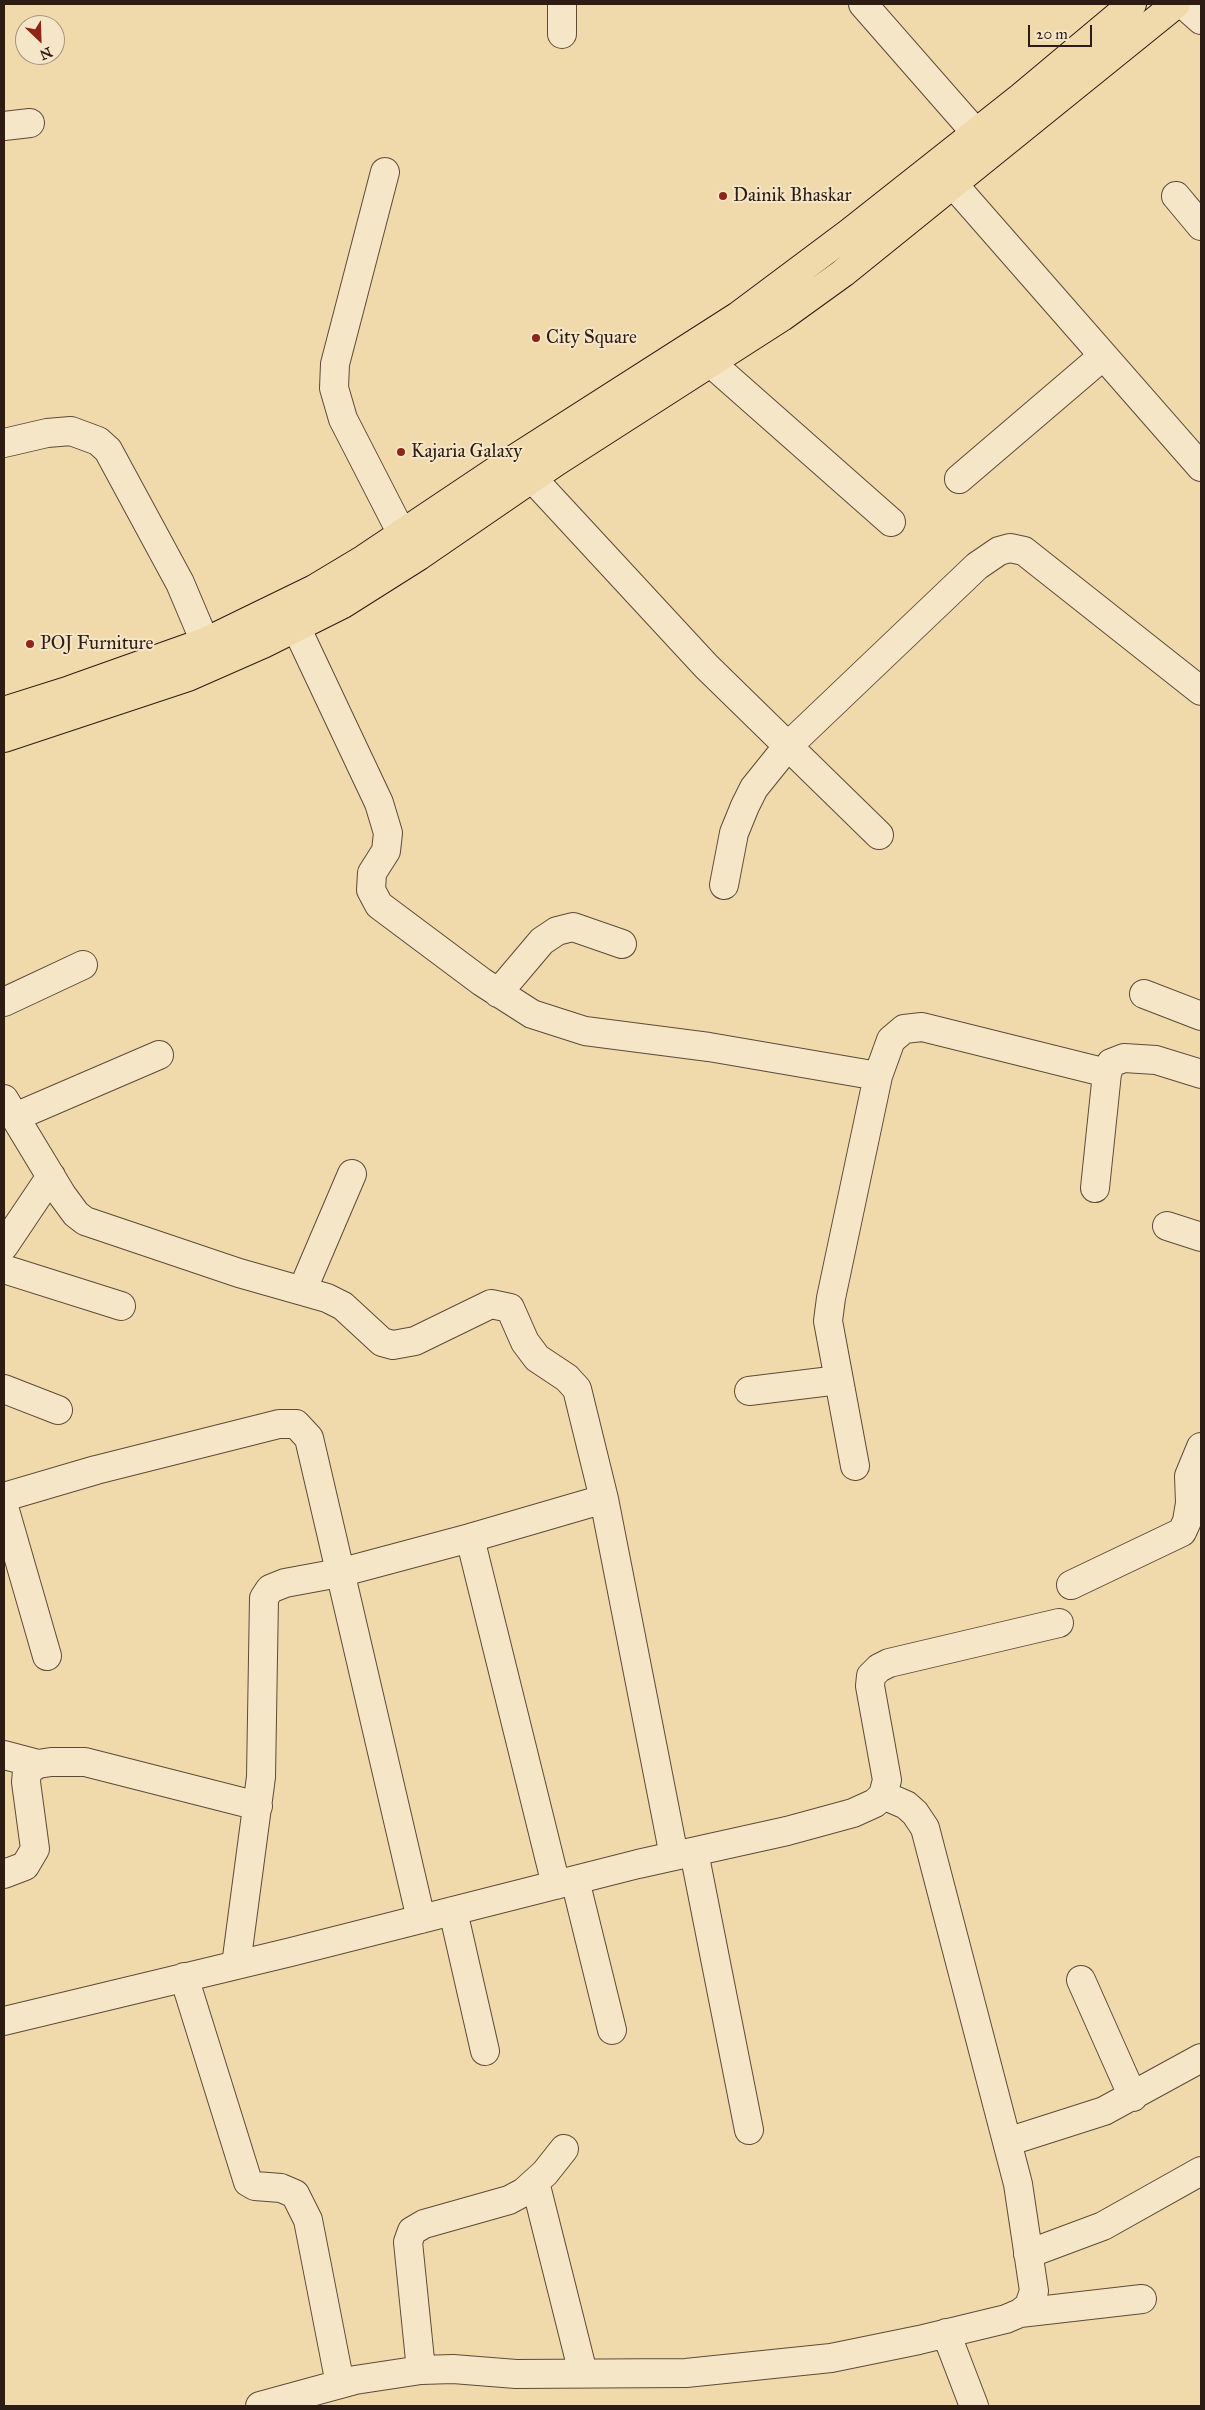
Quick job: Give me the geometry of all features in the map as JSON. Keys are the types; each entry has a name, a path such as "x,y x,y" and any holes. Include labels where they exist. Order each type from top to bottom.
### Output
{"highway":[{"path":"4,711 70,690 205,642 314,588 402,534 494,472 738,316 849,233 976,133 1132,4"},
{"path":"4,738 188,677 342,604 419,556 532,478 712,364 843,273 1176,4"}],"street":[{"path":"562,4 562,34"},
{"path":"863,4 976,133"},
{"path":"1183,4 1201,20"},
{"path":"385,172 335,364 334,388 343,419 402,534"},
{"path":"953,184 1103,356 1197,454"},
{"path":"1176,196 1201,226"},
{"path":"959,478 1103,356"},
{"path":"712,364 891,522"},
{"path":"4,443 47,433 71,431 98,441 108,450 180,583 205,642"},
{"path":"532,478 706,666 879,835"},
{"path":"724,886 734,833 745,806 754,788 787,747 977,566 999,551 1010,548 1024,551 1201,691"},
{"path":"296,627 379,803 388,833 386,851 372,873 371,890 380,905 498,993 532,1014 585,1031 709,1047 878,1076"},
{"path":"498,993 542,941 557,932 573,928 622,944"},
{"path":"4,1002 83,965"},
{"path":"1144,994 1201,1016"},
{"path":"854,1466 828,1321 831,1298 878,1076 891,1040 904,1029 922,1027 1107,1073"},
{"path":"159,1055 9,1108 76,1214 85,1221 343,1306 382,1342 393,1346 415,1342 491,1304 510,1308 525,1342 537,1358 567,1378 578,1389 749,2130"},
{"path":"1095,1188 1107,1073 1112,1063 1124,1058 1156,1060 1201,1074"},
{"path":"302,1291 352,1174"},
{"path":"4,1246 51,1176"},
{"path":"1167,1226 1201,1237"},
{"path":"4,1269 121,1306"},
{"path":"749,1391 839,1380"},
{"path":"4,1389 58,1410"},
{"path":"4,1497 96,1470 279,1424 296,1424 308,1438 338,1573 421,1919"},
{"path":"1070,1586 1182,1532 1187,1521 1190,1503 1189,1476 1201,1447"},
{"path":"236,1965 258,1806 264,1598 270,1589 285,1583 338,1573 470,1538 604,1500"},
{"path":"4,1507 47,1656"},
{"path":"470,1538 566,1882 612,2030"},
{"path":"4,2021 566,1882 787,1831 853,1813 875,1804 883,1795 887,1780 870,1686 872,1676 879,1668 889,1663 1059,1623"},
{"path":"4,1755 38,1764 85,1762 258,1806"},
{"path":"4,1874 26,1866 35,1850 26,1782 27,1771 38,1764"},
{"path":"883,1795 906,1805 915,1813 925,1828 1018,2184 1034,2292 1029,2306 1020,2313"},
{"path":"453,1911 485,2050"},
{"path":"184,1977 248,2182 255,2186 281,2188 295,2194 308,2220 340,2384"},
{"path":"1081,1980 1133,2097"},
{"path":"1007,2142 1081,2120 1133,2097 1201,2058"},
{"path":"421,2370 408,2242 412,2231 424,2224 509,2200 524,2192 564,2148"},
{"path":"1028,2254 1103,2226 1201,2170"},
{"path":"534,2182 583,2373"},
{"path":"260,2406 340,2384 388,2374 421,2370 453,2369 516,2374 686,2373 793,2363 831,2358 946,2334 1020,2313 1142,2300"},
{"path":"946,2334 974,2406"}],"place":[{"name":"Dainik Bhaskar","path":"723,196"},
{"name":"City Square","path":"536,338"},
{"name":"Kajaria Galaxy","path":"401,452"},
{"name":"POJ Furniture","path":"30,644"}]}
